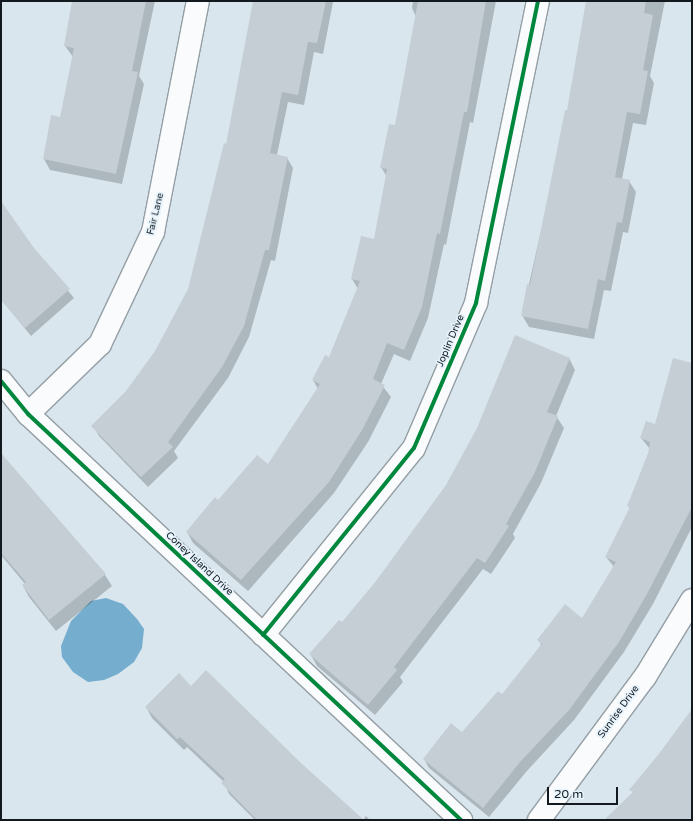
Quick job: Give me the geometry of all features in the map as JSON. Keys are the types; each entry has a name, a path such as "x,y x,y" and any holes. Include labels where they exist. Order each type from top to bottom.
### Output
{"street":[{"name":"Fair Lane","path":"28,414 100,344 153,232 198,1"},
{"name":"Joplin Drive","path":"263,635 417,440 476,302 538,1"},
{"name":"Coney Island Drive","path":"1,381 28,414 461,820"},
{"name":"Sunrise Drive","path":"540,820 645,677 692,600"}],"water":[{"path":"106,598 123,604 137,619 144,629 142,648 134,662 118,674 104,680 88,682 73,672 62,657 61,646 71,621 91,601"}],"building":[{"path":"72,1 146,1 132,71 138,72 116,174 43,159 51,115 60,117 74,48 64,46"},
{"path":"253,1 326,1 317,43 308,42 298,95 282,92 270,153 288,157 269,250 265,250 244,326 222,367 168,442 173,447 141,477 91,426 126,391 155,351 188,289 224,143 226,144"},
{"path":"418,1 486,1 467,112 464,112 440,234 437,233 422,307 404,350 387,343 373,379 385,385 362,430 329,482 241,580 186,532 215,497 218,500 257,455 268,464 320,384 312,380 325,355 329,357 360,281 351,279 361,236 374,239 387,169 380,168 389,124 395,125"},
{"path":"586,1 646,1 644,13 653,15 643,70 648,71 640,114 627,112 615,177 630,180 622,223 617,222 605,281 598,279 588,329 521,316 527,284 530,285 565,110 567,110"},
{"path":"1,201 34,248 70,289 25,328 1,300"},
{"path":"515,335 570,358 547,412 558,416 535,472 506,524 509,526 485,563 477,558 394,667 397,670 368,705 309,654 339,620 342,622 376,581 446,485 477,428"},
{"path":"673,358 692,363 692,507 647,594 619,642 569,710 520,762 483,808 423,759 451,723 462,732 498,691 502,694 542,644 537,640 565,604 582,618 616,562 605,557 630,507 627,506 648,454 650,442 640,438 646,421 655,424"},
{"path":"1,453 106,574 49,620 22,585 26,582 1,553"},
{"path":"206,670 301,763 364,820 257,820 221,783 225,779 180,737 177,739 145,707 179,673 191,686"},
{"path":"692,709 692,820 604,820 633,792 629,790 658,755"}],"cycle path":[{"path":"263,635 414,448 476,303 538,1"},
{"path":"1,381 28,414 461,820"}]}
